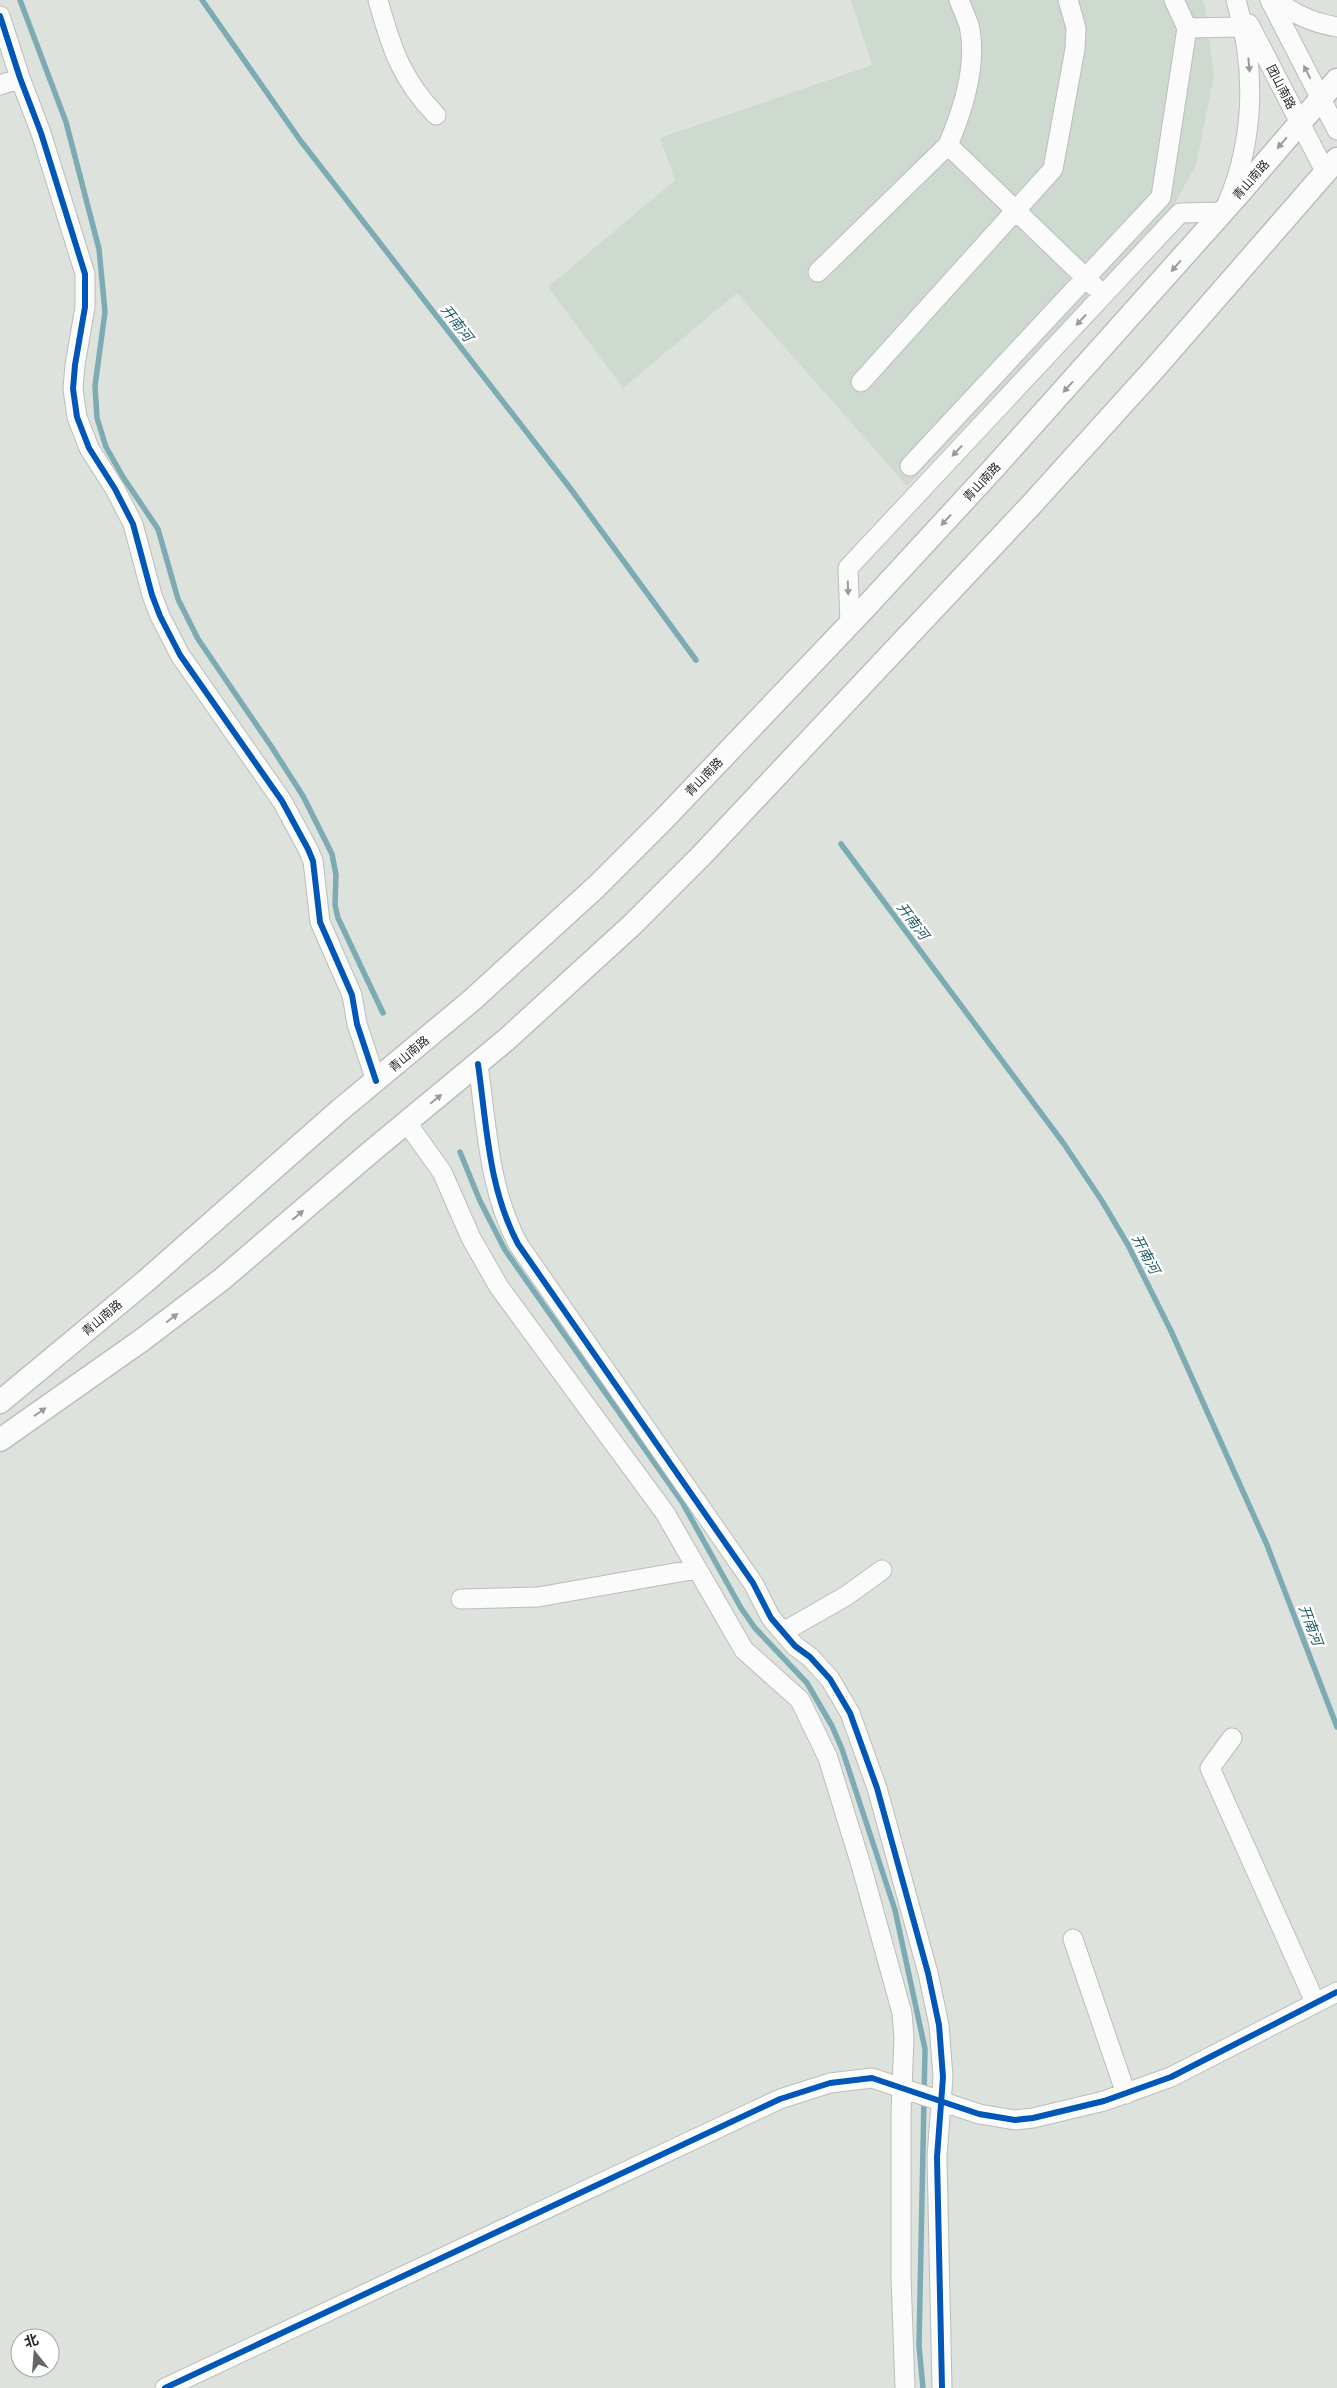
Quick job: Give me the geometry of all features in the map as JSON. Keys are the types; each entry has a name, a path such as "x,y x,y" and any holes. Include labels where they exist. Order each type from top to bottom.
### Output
{"main road":[{"name":"青山南路","path":"0,1402 140,1286 340,1110 471,1001 596,887 671,812 994,469 1224,211 1337,80"},
{"path":"0,1440 142,1340 221,1280 478,1064 632,924 742,812 1038,497 1331,166"}],"street":[{"path":"378,0 388,39 398,62 418,96 436,114"},
{"path":"818,272 948,145 957,126 971,68 971,35 959,0"},
{"path":"861,382 1053,169 1075,49 1076,28 1068,0"},
{"path":"910,466 1161,197 1187,28 1174,0"},
{"path":"1161,197 1180,213 1224,211 1241,164 1249,117 1250,67 1237,0"},
{"name":"团山南路","path":"1237,0 1300,123 1331,166"},
{"path":"1270,0 1337,130"},
{"path":"1276,0 1291,12 1307,19 1337,27"},
{"path":"0,16 20,78 41,133 85,274 85,306 73,389 82,433 96,462 116,489 133,524 152,596 173,642 282,801 308,849 312,861 320,922 352,995 357,1024 376,1081"},
{"path":"1187,28 1243,27"},
{"path":"0,85 20,78"},
{"path":"948,145 1104,295"},
{"path":"850,624 848,568 1180,213"},
{"path":"966,406 984,423"},
{"path":"478,1064 495,1187 500,1207 518,1244 753,1583 766,1610 783,1632 821,1668 841,1695 877,1788 935,1999 942,2050 943,2077 936,2157 942,2388"},
{"path":"406,1123 432,1155 442,1172 471,1238 494,1278 665,1512 744,1650 800,1700 828,1758 900,2000 904,2038 901,2277 905,2388"},
{"path":"461,1599 538,1597 697,1569"},
{"path":"783,1632 846,1596 882,1570"},
{"path":"1232,1738 1210,1768 1315,2002"},
{"path":"1073,1938 1126,2094"},
{"path":"165,2388 780,2099 830,2083 872,2078 979,2114 1014,2120 1069,2111 1126,2094 1171,2077 1337,1992"}],"shaded area":[{"path":"851,0 1202,0 1205,7 1214,76 1196,165 1167,217 907,486 737,293 623,388 548,287 675,180 660,138 872,65"}],"waterway":[{"path":"20,0 66,122 99,249 105,312 95,386 97,418 106,447 123,477 158,529 178,599 198,639 303,796 332,854 336,875 335,905 338,918 383,1013"},
{"name":"开南河","path":"202,0 300,140 570,488 696,660"},
{"name":"开南河","path":"841,844 1064,1144 1102,1201 1128,1245 1171,1331 1267,1545 1337,1727"},
{"path":"460,1152 480,1201 505,1250 682,1502 741,1608 755,1628 807,1683 832,1726 842,1749 895,1910 925,2049 919,2346 923,2388"}],"cycle path":[{"path":"0,16 20,78 41,133 85,274 85,307 73,389 77,417 89,448 115,489 133,524 152,595 160,616 180,655 282,801 308,849 313,861 320,922 352,995 357,1024 376,1081"},
{"path":"478,1064 490,1156 495,1179 500,1201 518,1244 753,1583 771,1618 795,1646 810,1657 830,1679 850,1713 877,1788 928,1973 939,2025 943,2077 937,2157 942,2388"},
{"path":"165,2388 780,2099 830,2083 872,2078 979,2114 1015,2120 1033,2118 1104,2101 1171,2077 1337,1992"}]}
